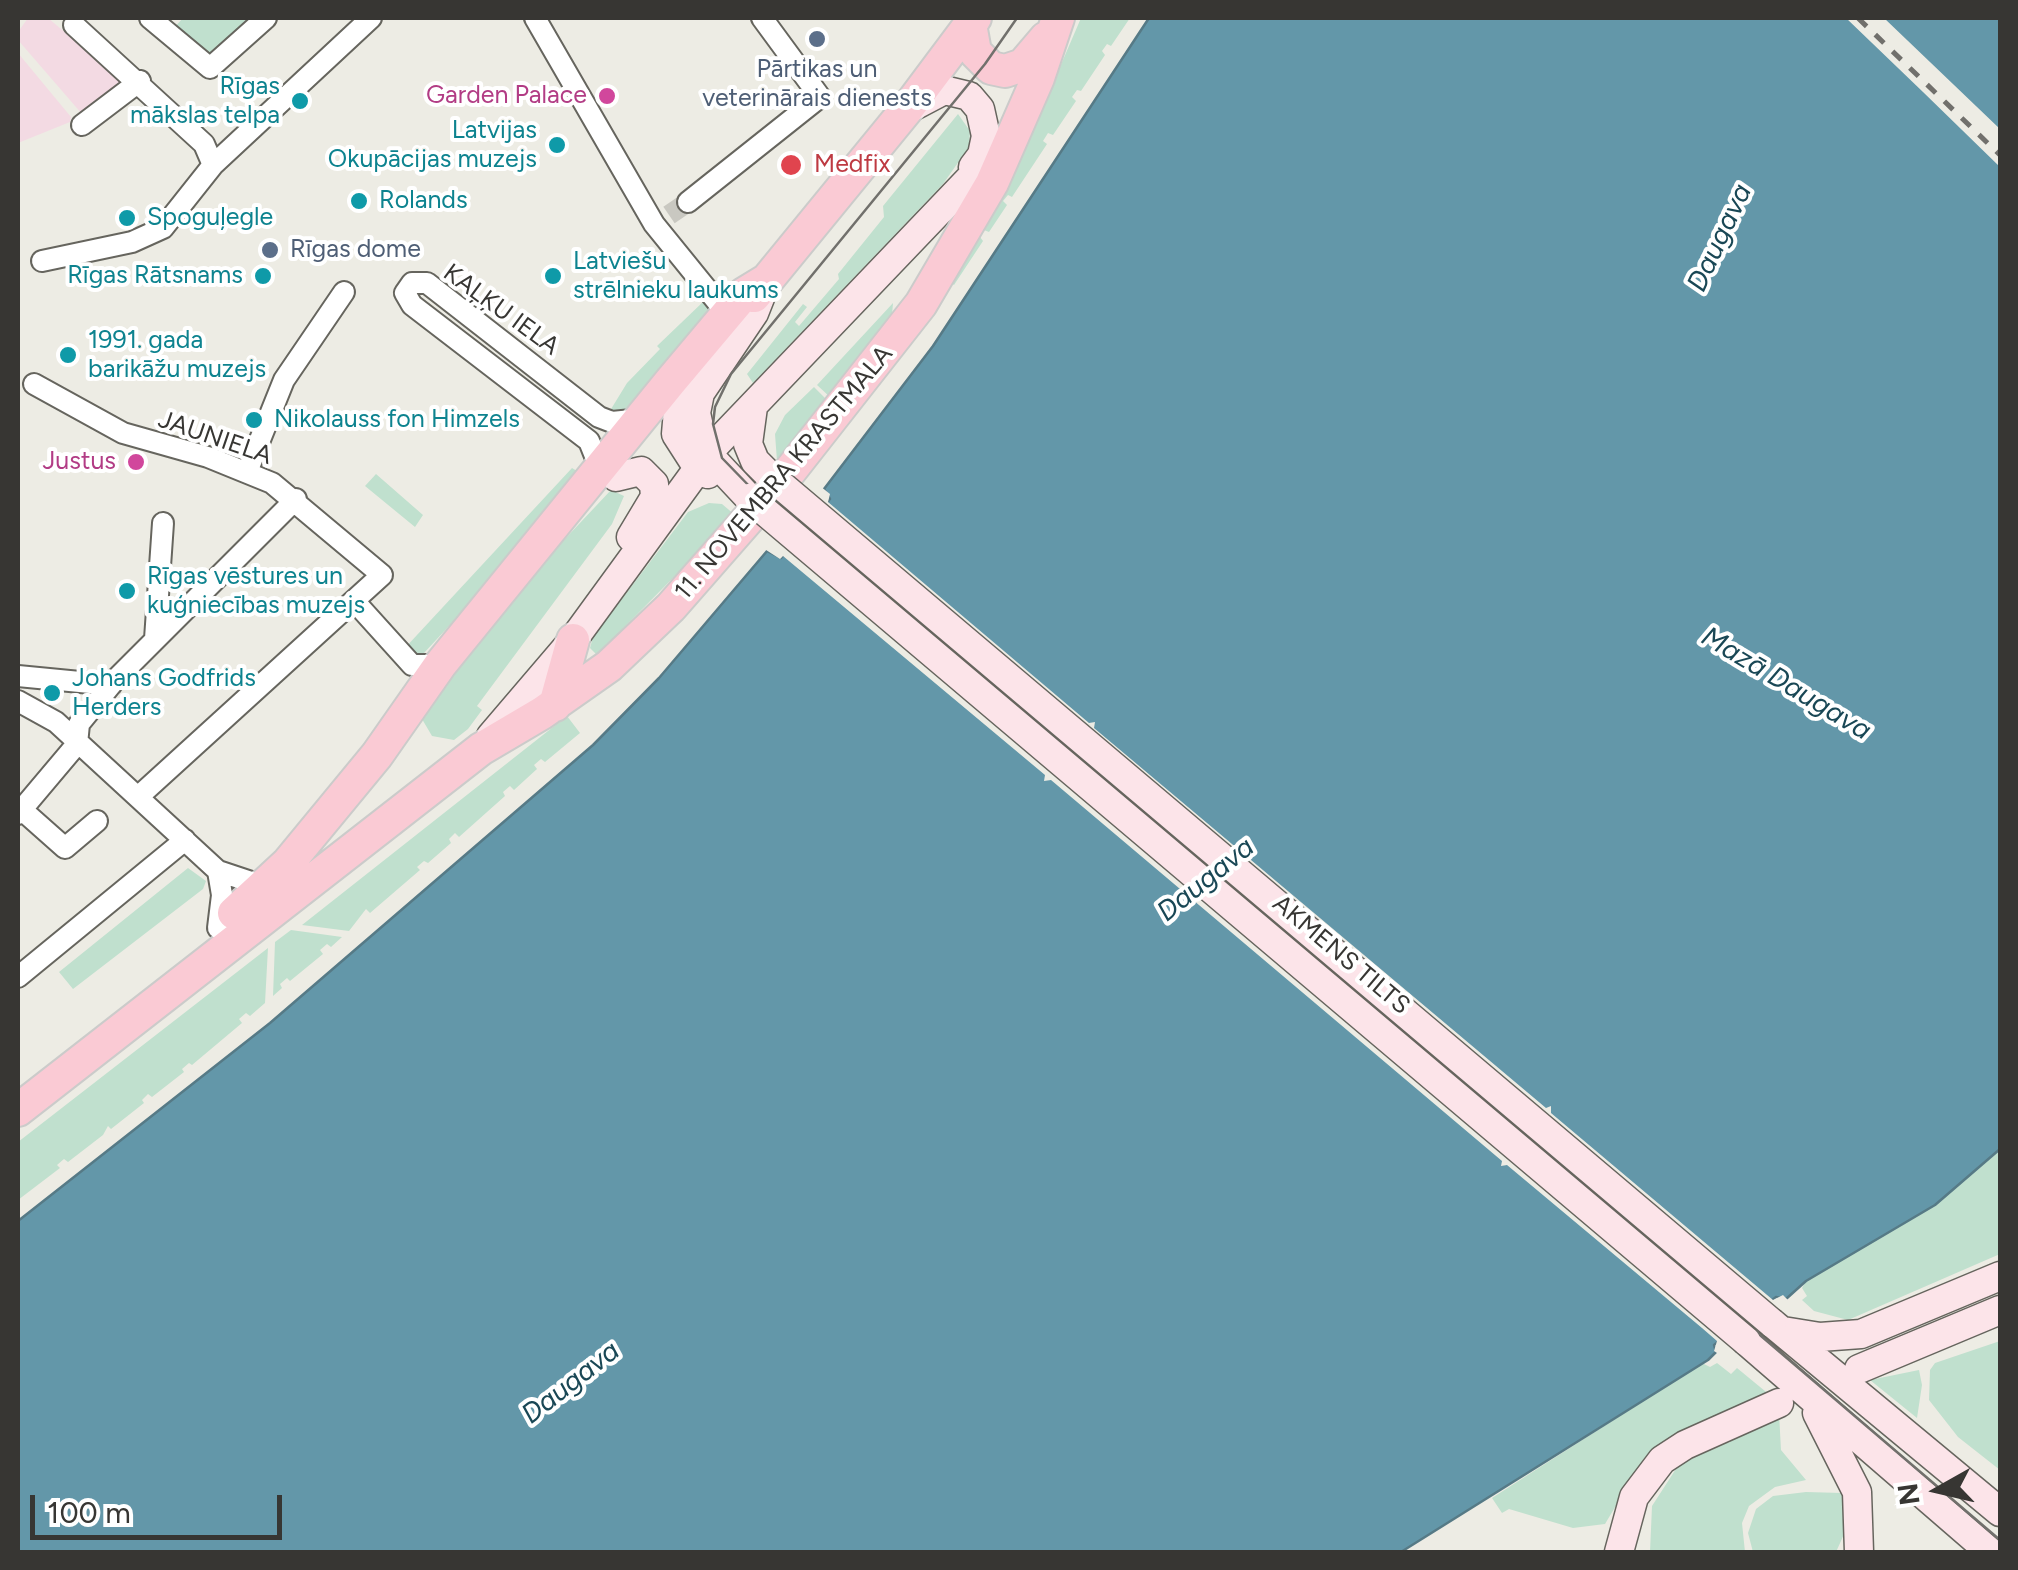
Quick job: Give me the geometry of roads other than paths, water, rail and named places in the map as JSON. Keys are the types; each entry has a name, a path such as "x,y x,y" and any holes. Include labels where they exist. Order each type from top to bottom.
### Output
{"main road":[{"path":"973,21 975,52 991,68 1005,72 1023,65 1055,24"},
{"path":"18,1083 218,928 288,863 377,755 440,665 680,388 907,110 973,21"},
{"name":"11. NOVEMBRA KRASTMALA","path":"490,738 555,705 608,666 672,607 879,360 974,221 1014,133 1055,24"},
{"path":"907,110 931,93 962,92 980,109 984,120 982,156 944,208"},
{"name":"11. NOVEMBRA KRASTMALA","path":"18,1110 490,738 573,640 705,462 1014,133"},
{"path":"605,476 648,410 727,314 744,294 767,280"},
{"path":"705,462 698,432 700,394 754,313 767,280"},
{"path":"680,388 676,434 705,462"},
{"name":"11. NOVEMBRA KRASTMALA","path":"753,407 748,444 755,461 769,475"},
{"name":"11. NOVEMBRA KRASTMALA","path":"705,462 740,494"},
{"path":"490,738 512,700 610,571 656,497 654,484 641,470 605,476"},
{"name":"AKMENS TILTS","path":"769,475 2000,1512"},
{"name":"11. NOVEMBRA KRASTMALA","path":"684,494 709,485 740,494"},
{"name":"AKMENS TILTS","path":"740,494 1746,1341 1990,1552"},
{"path":"555,705 573,640"},
{"path":"409,804 375,811 366,808 362,798 397,742 415,701"},
{"path":"1777,1327 1820,1337 1861,1334 2000,1276"},
{"path":"1858,1369 2000,1310"},
{"path":"1814,1402 1821,1426 1842,1458 1857,1492 1859,1552"},
{"path":"1619,1552 1634,1497 1643,1481 1672,1452 1778,1403"},
{"path":"1634,1497 1639,1552"}],"street":[{"path":"164,26 210,68 266,18"},
{"path":"42,261 149,236 163,228 213,166 371,18"},
{"path":"535,18 661,219 727,314"},
{"path":"688,202 820,97 762,18"},
{"path":"74,25 140,81 204,144 213,166"},
{"path":"82,125 140,81"},
{"name":"KAĻĶU IELA","path":"605,476 589,441 412,306 405,293 412,283 427,283 599,416 612,422 632,420 648,410"},
{"path":"247,472 284,380 344,292"},
{"name":"JAUNIELA","path":"34,384 123,433 247,472 296,499 382,575 356,603"},
{"path":"97,821 65,848 19,812 76,744 79,724 111,685 296,499"},
{"path":"155,638 163,523"},
{"path":"138,797 356,603 412,664 440,665"},
{"path":"18,676 111,685"},
{"path":"18,701 56,722 218,870 263,886"},
{"path":"18,977 185,840"},
{"path":"218,870 222,895 218,928"}],"water":[{"path":"1149,18 2000,18 2000,1149 1935,1205 1806,1281 1786,1299 1776,1297 1714,1345 1716,1352 1708,1360 1401,1552 18,1552 18,1221 270,1023 593,745 659,678 767,551 781,558 830,499 824,489 933,346"}],"tunnel":[{"path":"669,215 688,202"}],"tram line":[{"path":"1017,18 985,64 731,374 715,407 713,424 722,458 755,492 1296,939 2000,1540"}],"railway":[{"path":"1858,18 2000,155"}],"place":[{"name":"Pārtikas un veterinārais dienests","path":"817,39"},
{"name":"Garden Palace","path":"607,96"},
{"name":"Rīgas mākslas telpa","path":"300,101"},
{"name":"Latvijas Okupācijas muzejs","path":"557,145"},
{"name":"Medfix","path":"791,165"},
{"name":"Rolands","path":"359,201"},
{"name":"Spoguļegle","path":"127,218"},
{"name":"Rīgas dome","path":"270,250"},
{"name":"Rīgas Rātsnams","path":"263,276"},
{"name":"Latviešu strēlnieku laukums","path":"553,276"},
{"name":"1991. gada barikāžu muzejs","path":"68,355"},
{"name":"Nikolauss fon Himzels","path":"254,420"},
{"name":"Justus","path":"136,462"},
{"name":"Rīgas vēstures un kuģniecības muzejs","path":"127,591"},
{"name":"Johans Godfrids Herders","path":"52,693"}],"water label":[{"name":"Daugava","path":"1720,238"},
{"name":"Mazā Daugava","path":"1786,684"},
{"name":"Daugava","path":"1206,880"},
{"name":"Daugava","path":"571,1383"}]}
